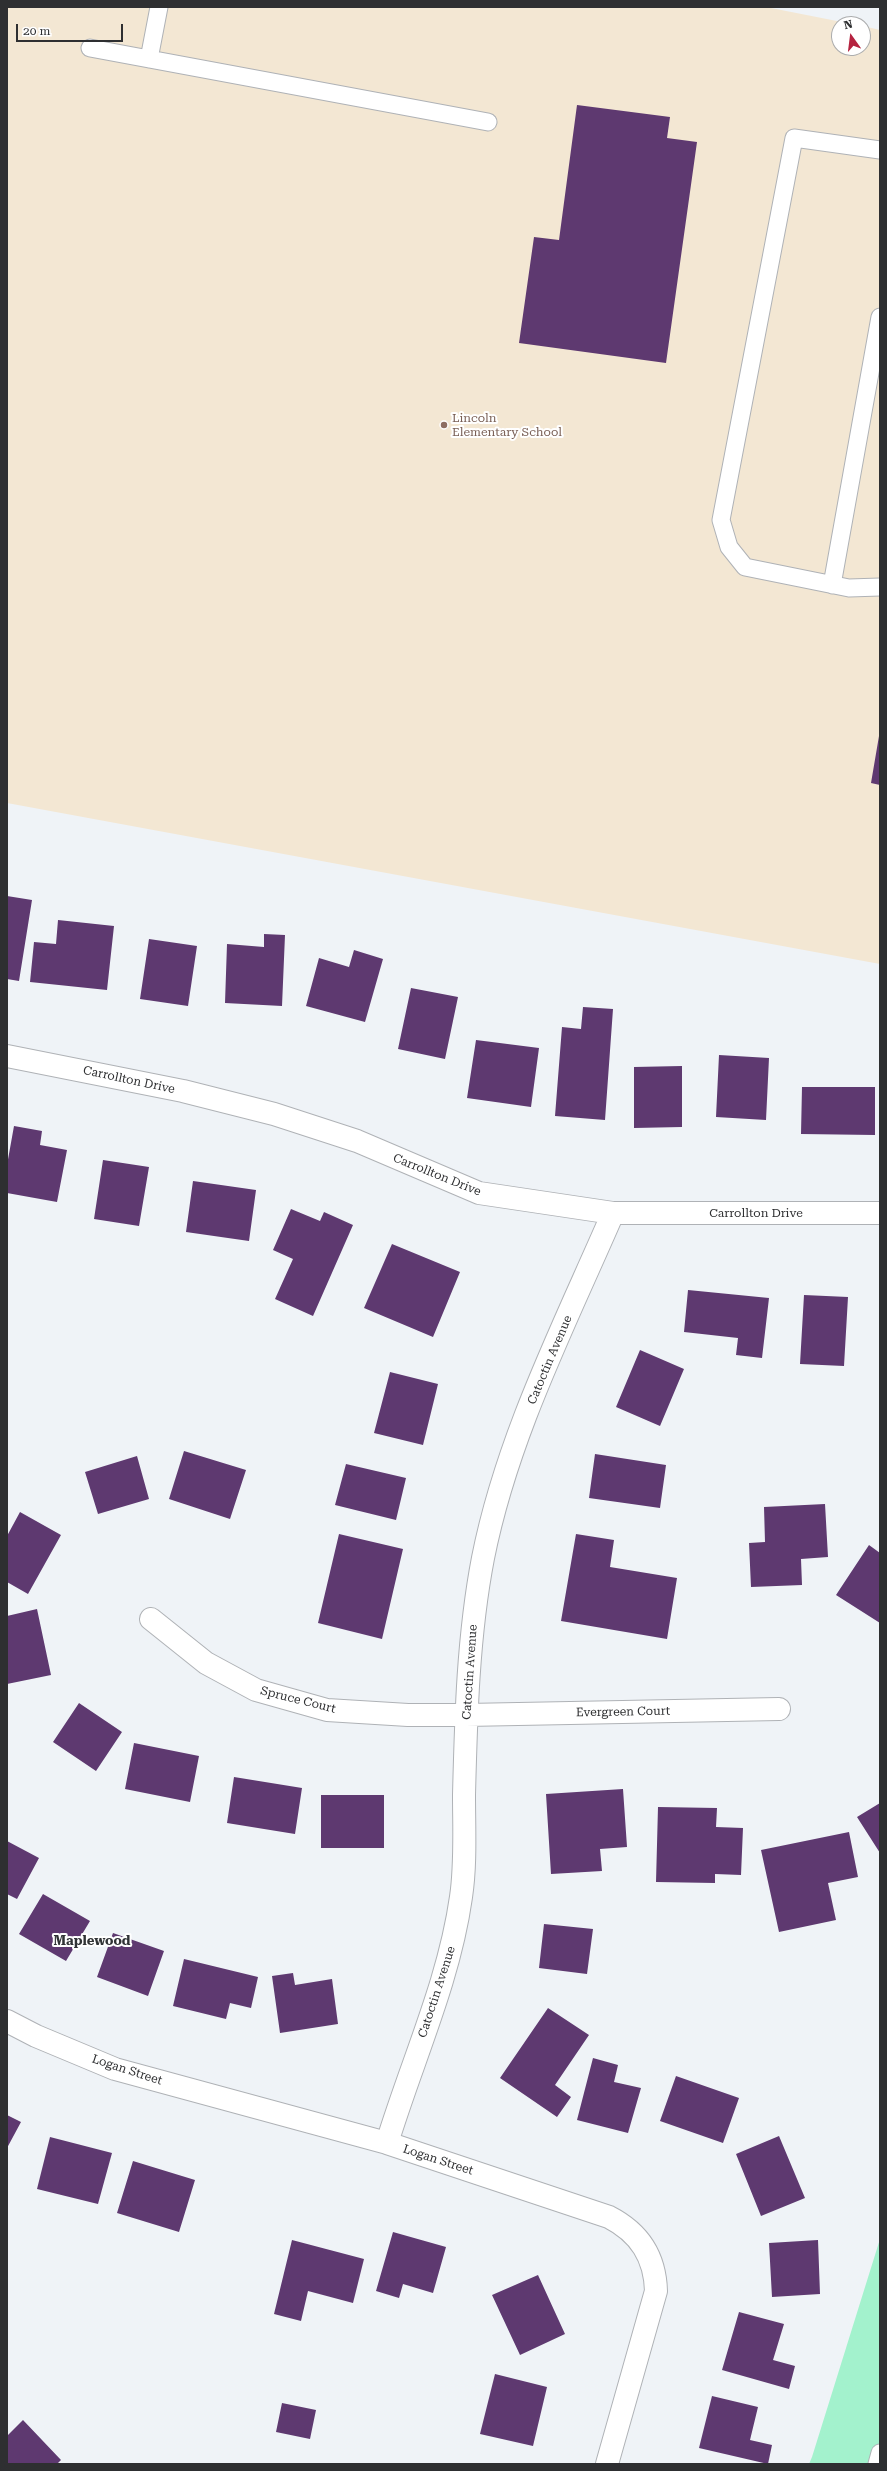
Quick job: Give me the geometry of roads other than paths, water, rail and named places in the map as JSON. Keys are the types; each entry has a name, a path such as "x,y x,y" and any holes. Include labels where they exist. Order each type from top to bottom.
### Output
{"street":[{"name":"Carrollton Drive","path":"7,1056 183,1091 274,1114 357,1141 479,1193 613,1213 880,1213"},
{"name":"Catoctin Avenue","path":"387,2143 401,2095 452,1950 462,1894 466,1715 475,1614 483,1559 502,1481 528,1410 613,1213"},
{"name":"Spruce Court","path":"151,1620 206,1663 256,1690 328,1710 408,1715 466,1715"},
{"name":"Evergreen Court","path":"466,1715 780,1709"},
{"name":"Logan Street","path":"7,2021 36,2036 115,2069 387,2143 609,2217 632,2231 641,2241 653,2264 656,2291 607,2464"}],"lane":[{"path":"149,59 159,7"},
{"path":"90,48 488,122"},
{"path":"880,150 794,138 721,520 729,547 745,567 849,588 880,587"},
{"path":"832,585 880,317"},
{"path":"877,2464 880,2453"}],"place":[{"name":"Lincoln Elementary School","path":"444,425"}],"district":[{"name":"Maplewood","path":"92,1941"}]}
